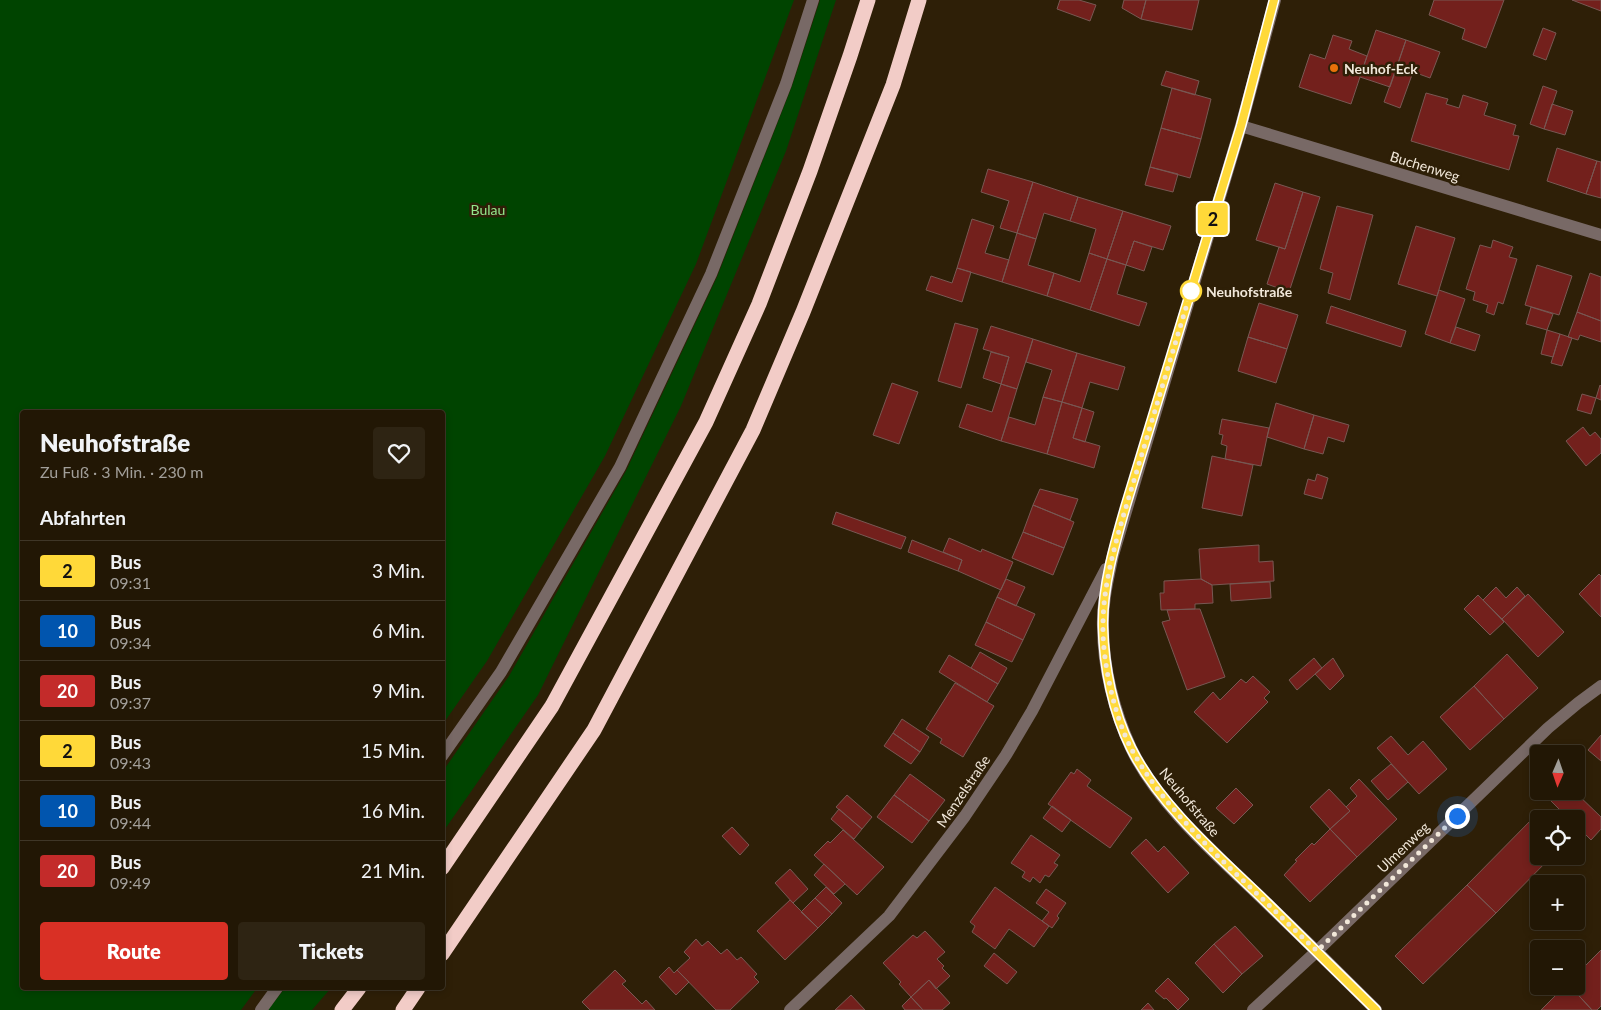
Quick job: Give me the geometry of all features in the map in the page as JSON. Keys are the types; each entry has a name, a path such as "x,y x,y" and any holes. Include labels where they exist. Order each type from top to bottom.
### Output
{"highway":[{"path":"445,863 552,706 706,422 759,304 810,171 868,0"},
{"path":"445,950 594,730 753,430 803,312 894,86 919,0"},
{"path":"342,1010 357,990"},
{"path":"402,1010 417,990"}],"street":[{"path":"445,752 501,672 620,467 711,274 786,84 813,0"},
{"name":"Neuhofstraße","path":"1274,0 1241,126 1126,505 1106,589 1103,625 1104,647 1114,700 1131,749 1165,800 1206,845 1376,1010"},
{"name":"Buchenweg","path":"1241,126 1601,235"},
{"name":"Menzelstraße","path":"790,1010 889,916 965,816 1006,755 1032,711 1113,555"},
{"name":"Ulmenweg","path":"1253,1010 1317,951 1548,728 1601,686"},
{"path":"261,1010 276,990"}],"green space":[{"name":"Bulau","path":"0,0 794,0 696,264 605,456 487,661 445,721 445,410 20,410 20,990 256,990 241,1010 0,1010"},
{"path":"820,0 836,0 786,151 681,406 538,695 445,829 445,768 509,676 626,471 717,277 792,86"},
{"path":"283,990 329,990 312,1010 268,1010"}],"building":[{"path":"1060,0 1079,0 1096,5 1090,21 1057,9"},
{"path":"1124,0 1146,0 1141,19 1122,8"},
{"path":"1146,0 1199,0 1192,30 1141,19"},
{"path":"1434,0 1504,0 1486,48 1462,39 1465,29 1429,15"},
{"path":"1572,0 1601,0 1601,11"},
{"path":"1543,28 1556,33 1546,60 1533,55"},
{"path":"1376,30 1406,40 1390,87 1360,77"},
{"name":"Neuhof-Eck","path":"1333,35 1352,41 1349,49 1367,56 1351,104 1299,87 1310,54 1325,59"},
{"path":"1406,40 1440,52 1430,78 1397,66"},
{"path":"1397,66 1413,72 1400,108 1384,102"},
{"path":"1166,71 1199,81 1195,95 1161,85"},
{"path":"1543,86 1557,91 1544,129 1530,124"},
{"path":"1172,88 1211,99 1201,139 1161,128"},
{"path":"1426,93 1448,99 1446,104 1459,108 1463,95 1488,103 1484,115 1516,125 1513,135 1519,136 1509,170 1411,141"},
{"path":"1552,104 1573,111 1565,135 1544,129"},
{"path":"1161,128 1201,139 1190,178 1150,167"},
{"path":"1557,148 1597,161 1586,194 1547,181"},
{"path":"1597,161 1601,162 1601,198 1586,194"},
{"path":"1150,167 1178,174 1173,192 1145,185"},
{"path":"988,169 1033,182 1017,233 1000,228 1009,201 981,192"},
{"path":"1033,182 1078,197 1070,221 1044,213 1036,239 1017,233"},
{"path":"1275,183 1303,192 1285,249 1256,240"},
{"path":"1303,192 1320,197 1289,292 1267,284 1279,247 1285,249"},
{"path":"1078,197 1123,211 1107,259 1089,253 1096,229 1070,221"},
{"path":"1337,206 1373,215 1350,300 1328,293 1333,273 1320,269"},
{"path":"1123,211 1171,226 1163,250 1134,241 1126,265 1107,259"},
{"path":"972,219 994,226 985,253 1009,260 1002,282 957,268"},
{"path":"1416,226 1455,238 1437,296 1398,284"},
{"path":"1017,233 1036,239 1028,265 1054,273 1047,296 1002,282"},
{"path":"1493,240 1513,247 1509,257 1517,259 1503,304 1498,302 1494,315 1486,312 1488,305 1473,300 1475,292 1466,289 1480,245 1491,248"},
{"path":"1134,241 1152,247 1144,271 1126,265"},
{"path":"1089,253 1107,259 1090,310 1047,296 1054,273 1080,282"},
{"path":"1107,259 1126,265 1117,294 1147,303 1139,326 1090,310"},
{"path":"1537,265 1572,276 1559,315 1525,305"},
{"path":"957,268 971,272 962,302 926,290 931,276 952,283"},
{"path":"1590,273 1601,277 1601,321 1577,312"},
{"path":"1439,290 1465,299 1450,343 1425,334"},
{"path":"1259,303 1298,315 1287,349 1248,337"},
{"path":"1331,306 1406,331 1401,347 1326,323"},
{"path":"1531,307 1553,314 1547,330 1526,324"},
{"path":"1577,312 1601,321 1601,342 1580,335 1578,340 1568,337"},
{"path":"955,323 978,329 961,388 938,381"},
{"path":"991,326 1033,339 1017,389 1001,384 1009,357 983,349"},
{"path":"1456,327 1480,335 1475,351 1450,343"},
{"path":"1547,330 1560,334 1553,357 1541,354"},
{"path":"1560,334 1572,338 1562,366 1551,363"},
{"path":"1248,337 1287,349 1276,383 1238,371"},
{"path":"1033,339 1077,353 1062,402 1043,397 1052,370 1026,362"},
{"path":"991,352 1009,357 1001,384 983,378"},
{"path":"1077,353 1125,367 1118,390 1090,382 1082,408 1062,402"},
{"path":"892,383 918,392 899,444 873,435"},
{"path":"1001,384 1017,389 1001,441 959,427 967,404 992,412"},
{"path":"1601,386 1601,400 1596,398"},
{"path":"1582,394 1596,398 1591,414 1577,410"},
{"path":"1043,397 1062,402 1047,454 1001,441 1009,417 1035,425"},
{"path":"1062,402 1082,408 1073,438 1100,446 1094,468 1047,454"},
{"path":"1276,403 1314,415 1304,449 1267,437"},
{"path":"1082,408 1094,412 1085,442 1073,438"},
{"path":"1314,415 1349,425 1344,442 1328,437 1323,454 1304,449"},
{"path":"1222,419 1269,428 1261,466 1225,459 1227,446 1221,444 1223,435 1219,434"},
{"path":"1583,427 1590,436 1595,432 1601,439 1601,453 1586,466 1566,441"},
{"path":"1212,456 1253,465 1242,516 1202,508"},
{"path":"1317,474 1328,478 1322,499 1304,494 1308,479 1315,481"},
{"path":"1040,489 1078,499 1070,520 1033,505"},
{"path":"1033,505 1074,522 1064,548 1023,532"},
{"path":"836,512 906,537 901,549 832,524"},
{"path":"1023,532 1064,548 1053,575 1012,558"},
{"path":"949,538 981,552 982,549 1013,562 1001,590 958,571 962,560 943,552"},
{"path":"912,540 962,560 958,571 908,552"},
{"path":"1259,545 1259,562 1273,561 1274,581 1212,585 1201,579 1199,549"},
{"path":"1599,574 1601,576 1601,617 1579,594"},
{"path":"1006,579 1025,587 1016,606 997,597"},
{"path":"1201,579 1212,585 1213,603 1195,604 1195,609 1161,610 1160,593 1164,593 1164,581"},
{"path":"1270,582 1271,598 1231,601 1230,584"},
{"path":"1496,587 1506,598 1517,587 1525,596 1502,619 1483,600"},
{"path":"1528,594 1564,632 1538,657 1502,619"},
{"path":"1478,595 1504,622 1490,635 1464,609"},
{"path":"997,597 1035,614 1023,640 986,622"},
{"path":"1200,609 1225,677 1187,690 1162,622 1170,620 1167,610"},
{"path":"986,622 1023,640 1012,662 975,645"},
{"path":"980,652 1007,668 998,684 971,668"},
{"path":"1507,654 1538,688 1504,719 1474,686"},
{"path":"949,655 998,684 987,702 939,672"},
{"path":"1314,658 1322,668 1297,690 1289,680"},
{"path":"1333,658 1344,676 1330,690 1315,674"},
{"path":"1253,676 1270,692 1264,698 1268,702 1227,743 1194,712 1213,692 1220,700 1241,679 1246,683"},
{"path":"955,683 994,706 963,757 940,743 942,739 926,729"},
{"path":"1474,686 1504,719 1470,750 1440,717"},
{"path":"902,719 929,737 920,752 893,733"},
{"path":"893,733 920,752 911,764 884,746"},
{"path":"1601,735 1601,761 1588,750"},
{"path":"1391,736 1408,755 1423,741 1447,769 1419,794 1377,748"},
{"path":"1391,764 1408,782 1388,800 1371,781"},
{"path":"1077,769 1091,780 1087,786 1132,818 1110,848 1048,804 1071,772 1074,774"},
{"path":"910,774 945,800 929,821 894,795"},
{"path":"1359,779 1397,819 1357,857 1330,829 1350,811 1346,807 1357,796 1350,788"},
{"path":"1236,788 1253,805 1234,824 1216,808"},
{"path":"1329,789 1350,811 1330,829 1310,807"},
{"path":"847,795 872,817 862,829 836,807"},
{"path":"894,795 929,821 912,843 877,817"},
{"path":"1550,800 1583,800 1601,817 1601,829 1591,840 1585,834 1585,810 1560,810"},
{"path":"1052,806 1071,820 1062,832 1043,818"},
{"path":"839,809 862,829 854,839 831,819"},
{"path":"1530,821 1530,865 1543,865 1533,875 1530,875 1530,878 1496,913 1467,885"},
{"path":"732,827 749,845 740,855 722,836"},
{"path":"1330,829 1357,857 1310,902 1284,875 1297,861 1295,860 1312,843 1314,845"},
{"path":"843,830 884,867 857,895 814,855"},
{"path":"1031,835 1060,855 1054,863 1058,865 1049,877 1045,875 1040,883 1033,877 1030,882 1022,877 1025,872 1011,863"},
{"path":"1146,839 1158,852 1164,846 1189,873 1168,893 1131,853"},
{"path":"824,864 845,884 834,894 814,875"},
{"path":"790,869 808,889 793,903 775,883"},
{"path":"1467,885 1496,913 1423,984 1395,956"},
{"path":"826,887 842,903 832,914 815,898"},
{"path":"995,887 1049,926 1034,947 1009,929 995,949 972,932 975,926 970,922"},
{"path":"1046,889 1066,903 1057,916 1059,918 1052,928 1042,921 1049,912 1036,903"},
{"path":"815,898 832,914 818,928 801,912"},
{"path":"790,900 818,928 785,960 757,931"},
{"path":"1235,926 1263,956 1242,974 1214,944"},
{"path":"925,931 945,952 937,959 950,976 936,989 929,980 911,997 899,984 901,982 883,963 913,935 917,938"},
{"path":"696,939 702,946 708,941 721,954 727,949 737,960 741,957 757,974 754,977 759,982 730,1010 716,1010 677,970 690,958 684,952"},
{"path":"1214,944 1242,974 1223,993 1195,963"},
{"path":"1601,950 1601,1006 1597,1010 1592,1010 1578,995 1585,995 1585,966"},
{"path":"994,953 1017,972 1007,984 984,966"},
{"path":"669,967 674,973 677,970 689,982 676,995 659,977"},
{"path":"615,970 626,981 622,984 642,1004 646,1000 655,1010 590,1010 582,1002"},
{"path":"1168,978 1189,999 1178,1010 1166,998 1164,999 1155,991"},
{"path":"929,980 950,1003 942,1010 923,1010 911,997"},
{"path":"851,995 865,1010 835,1010"},
{"path":"1556,995 1578,995 1592,1010 1541,1010"},
{"path":"911,997 923,1010 905,1010 902,1006"},
{"path":"1148,1003 1154,1010 1141,1010"}],"bus line":[{"name":"2","path":"1274,0 1241,126 1126,505 1106,589 1103,625 1104,647 1114,700 1131,749 1165,800 1206,845 1376,1010"}],"place":[{"name":"Neuhof-Eck","path":"1334,68"},
{"name":"Neuhofstraße","path":"1191,291"}],"route":[{"path":"1191,291 1123,517 1106,589 1103,625 1108,676 1131,749 1165,800 1206,845 1317,951 1457,816"}]}
